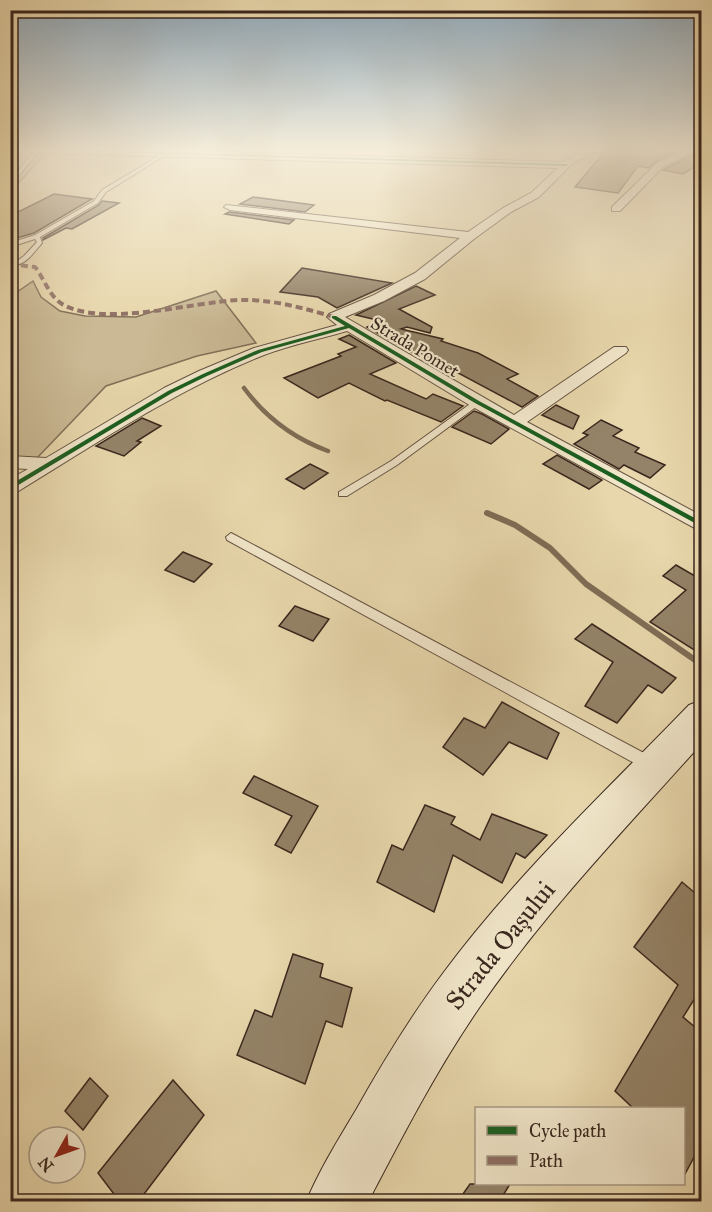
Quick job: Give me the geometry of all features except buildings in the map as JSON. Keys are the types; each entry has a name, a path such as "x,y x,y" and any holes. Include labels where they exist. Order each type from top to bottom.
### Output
{"main road":[{"name":"Strada Oașului","path":"336,1202 432,1031 483,962 519,916 702,716"}],"street":[{"path":"230,207 470,236"},
{"path":"349,326 334,317 379,298 420,276 470,236 513,207"},
{"name":"Strada Pomet","path":"10,488 204,375 260,351 349,326 477,402 702,525"},
{"path":"515,423 620,350"},
{"path":"10,462 48,464"}],"lane":[{"path":"10,245 37,236 88,207"},
{"path":"10,236 25,239"},
{"path":"16,264 40,242 37,236"},
{"path":"343,494 394,463 477,402"},
{"path":"231,537 655,767"}],"shaded area":[{"path":"33,281 41,297 60,311 85,316 136,317 216,291 256,343 197,356 106,386 36,459 11,457 10,297"}],"waterway":[{"path":"244,388 261,409 281,426 303,440 328,451"},
{"path":"487,513 515,525 550,548 586,584 695,660"}],"marked path":[{"path":"10,264 35,267 58,301 78,310 122,313 252,300 287,305 334,317"}],"cycle path":[{"path":"334,317 477,402 702,525"},
{"path":"10,488 170,392 205,375 260,351 349,326"}]}
